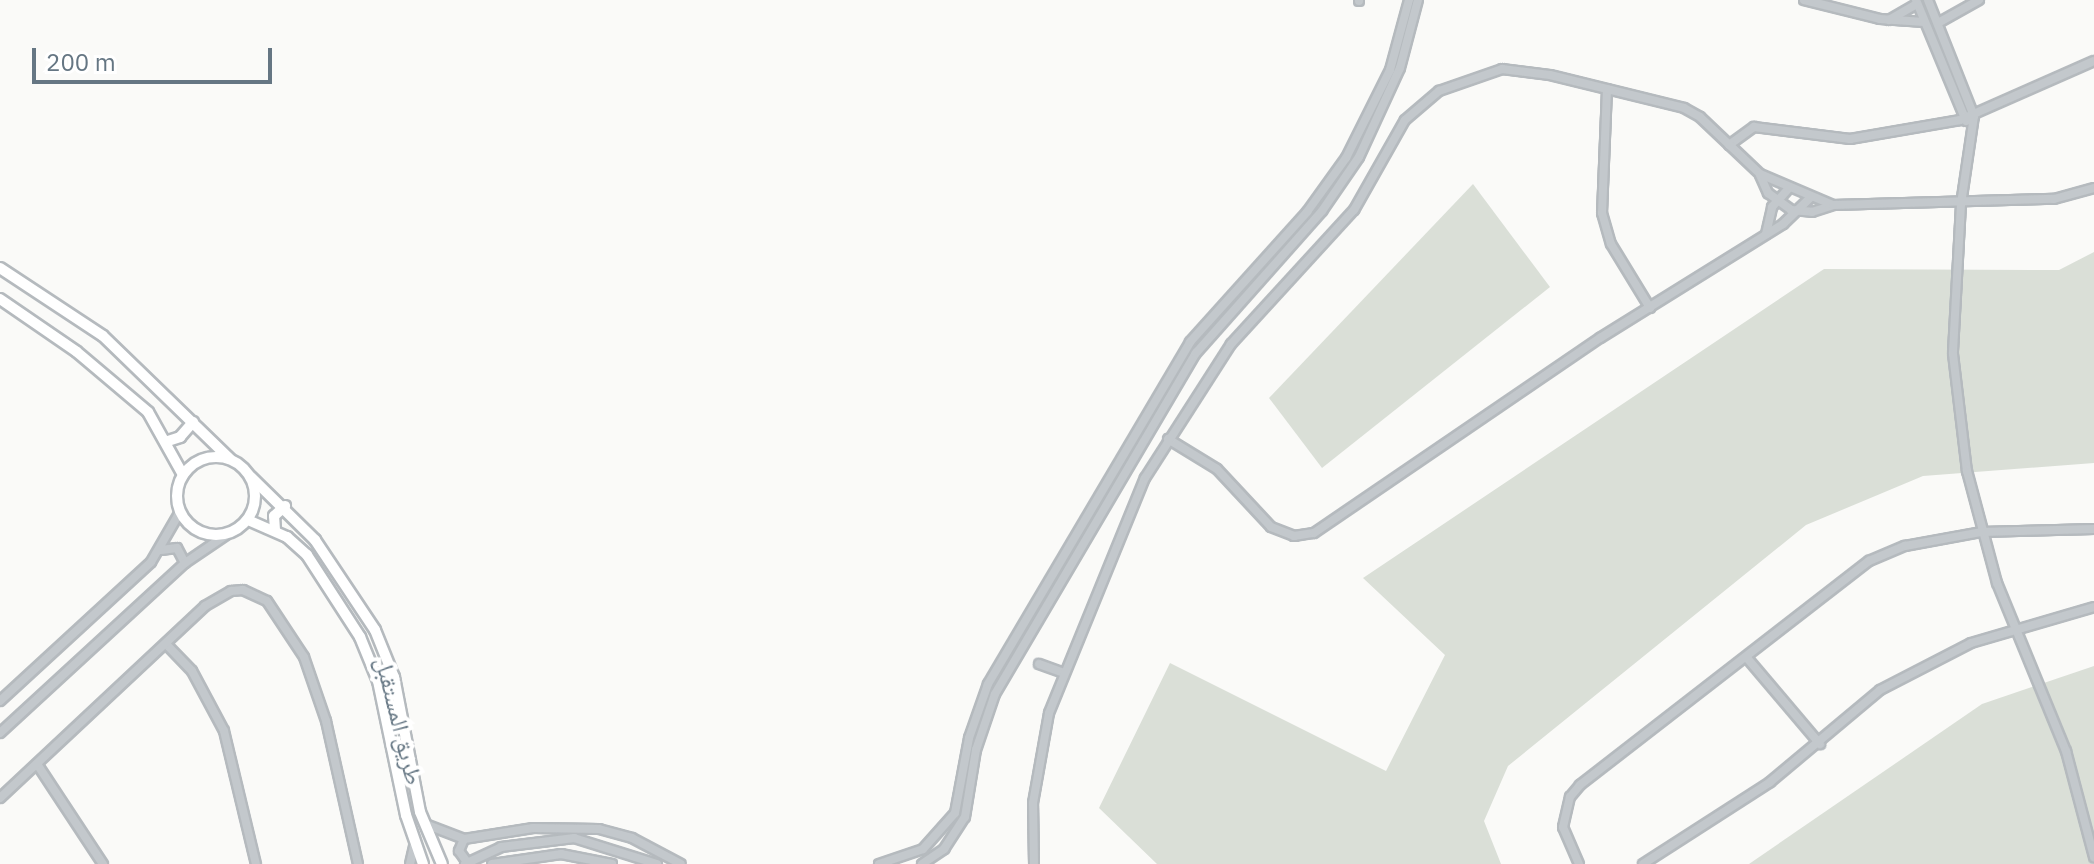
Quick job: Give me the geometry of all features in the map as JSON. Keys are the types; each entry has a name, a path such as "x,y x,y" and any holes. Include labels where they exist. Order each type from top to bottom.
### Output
{"main road":[{"path":"0,268 103,336 251,477 256,494 248,520 226,535 199,532 180,512 177,497 183,475 199,461 230,459"},
{"path":"0,299 110,378 148,412 168,441 183,475"},
{"path":"168,441 180,437 193,422"},
{"name":"طريق المستقبل","path":"251,477 285,506 332,564 375,630 394,677 425,824 442,864"},
{"path":"275,530 274,516 285,506"},
{"name":"طريق المستقبل","path":"248,520 275,530 307,555 360,637 378,681 414,846 423,864"}],"street":[{"path":"922,864 944,849 965,817 980,735 995,694 1190,342 1307,212 1346,158 1390,70 1409,0"},
{"path":"879,864 923,849 955,813 969,738 988,684 1126,458 1196,353 1322,211 1359,157 1400,68 1418,0"},
{"path":"1804,0 1888,21 1924,22"},
{"path":"1928,0 1967,92 1970,118 1961,204 1953,354 1955,389 1981,532 2014,627 2066,751 2094,857"},
{"path":"1938,23 1946,14 1979,0"},
{"path":"1888,21 1917,2 1956,95 1970,118"},
{"path":"1933,13 1946,14"},
{"path":"1937,50 1948,46"},
{"path":"1729,145 1754,127 1850,139 1970,118 2094,61"},
{"path":"1034,864 1033,803 1038,753 1064,673 1125,518 1168,439 1231,344 1354,210 1405,120 1421,104 1459,80 1502,69 1607,89 1684,108 1760,174 1788,189 1833,205"},
{"path":"1607,89 1602,213 1611,244 1650,308"},
{"path":"1956,95 1967,92"},
{"path":"1760,174 1775,201 1800,212"},
{"path":"1168,439 1217,469 1271,527 1306,535 1800,212 1833,205 1961,204 2054,199 2094,188"},
{"path":"1766,234 1775,201 1788,189"},
{"path":"1800,212 1810,198"},
{"path":"0,701 160,551 180,512"},
{"path":"1579,864 1563,827 1570,797 1869,561 1905,546 1981,532 2094,529"},
{"path":"0,733 185,563 226,535"},
{"path":"160,551 177,548 185,563"},
{"path":"0,798 205,606 231,591 267,601 304,657 315,686 358,864"},
{"path":"1643,864 1820,744 1880,690 1957,649 2014,627 2094,607"},
{"path":"166,644 192,671 224,731 256,864"},
{"path":"1747,658 1820,744"},
{"path":"1039,664 1064,673"},
{"path":"37,764 103,864"},
{"path":"425,824 464,839 533,828 599,829 632,838 681,864"},
{"path":"464,839 459,851 466,863 525,841 574,838 657,864"},
{"path":"410,864 414,846"},
{"path":"492,864 561,854 612,864"}],"shaded area":[{"path":"1473,184 1550,287 1322,468 1269,398"},
{"path":"2094,252 2094,463 1923,476 1806,525 1508,766 1484,821 1501,864 1157,864 1099,808 1170,663 1386,771 1445,655 1363,578 1824,269 2059,270"},
{"path":"2094,666 2094,864 1749,864 1982,704"}]}
